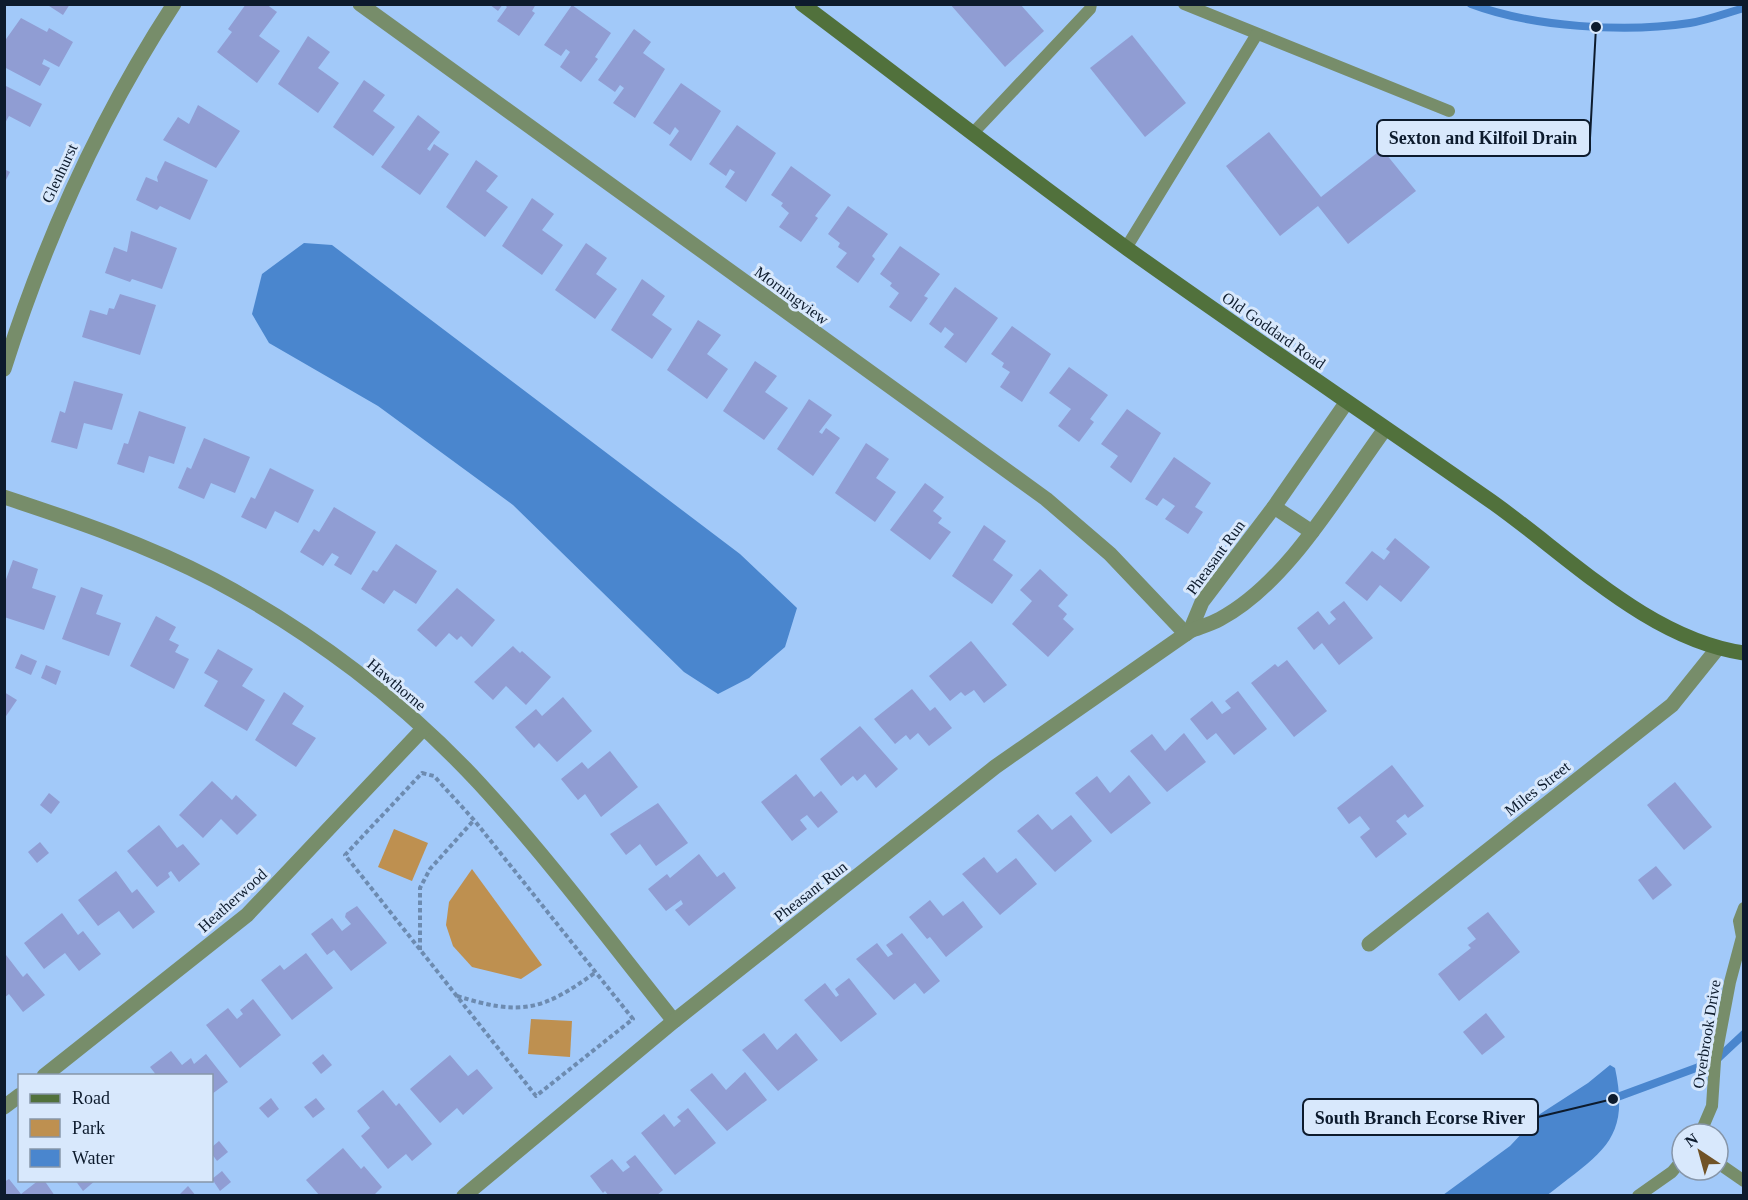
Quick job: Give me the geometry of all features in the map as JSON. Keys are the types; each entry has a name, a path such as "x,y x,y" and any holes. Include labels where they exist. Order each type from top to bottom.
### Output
{"street":[{"name":"Glenhurst","path":"4,369 50,238 74,183 109,112 174,4"},
{"name":"Morningview","path":"360,4 1046,499 1110,554 1188,632"},
{"name":"Old Goddard Road","path":"802,4 1126,248 1346,403 1488,499 1605,588 1677,632 1717,649 1743,653"},
{"name":"Pheasant Run","path":"1188,632 1202,602 1274,507 1346,403"},
{"name":"Pheasant Run","path":"464,1196 674,1021 1005,759 1188,632 1219,620 1238,608 1256,593 1312,532 1385,429"},
{"name":"Hawthorne","path":"4,497 106,531 215,581 318,644 372,684 477,781 513,821 674,1021"},
{"path":"1274,507 1312,532"},
{"name":"Miles Street","path":"1369,944 1672,705 1717,649"},
{"name":"Heatherwood","path":"47,1074 247,915 423,729"},
{"path":"4,1107 18,1096"}],"lane":[{"path":"973,133 1090,9 1091,4"},
{"path":"1184,4 1449,111"},
{"path":"1126,248 1257,34"},
{"name":"Overbrook Drive","path":"1705,1122 1712,1106 1715,1061 1730,982 1743,936 1739,921 1743,908"},
{"path":"1730,1172 1743,1181"},
{"path":"1638,1196 1670,1173"}],"path":[{"path":"422,773 434,776 474,820 633,1019 536,1096 420,951 345,855 422,773"},
{"path":"420,951 420,888 435,862 474,820"},
{"path":"457,996 490,1006 519,1010 563,994 596,972"}],"green space":[{"path":"394,829 428,843 412,881 378,867"},
{"path":"472,869 542,965 521,979 472,967 453,946 446,925 449,902"},
{"path":"531,1019 572,1021 570,1057 528,1054"}],"water":[{"path":"304,243 332,245 740,554 797,608 785,647 749,678 718,694 684,672 513,505 378,406 269,343 252,314 262,274"},
{"path":"1610,1065 1615,1068 1619,1092 1619,1111 1615,1127 1609,1141 1599,1153 1572,1176 1546,1196 1443,1195 1510,1146 1540,1114 1588,1083"}],"building":[{"path":"46,4 70,4 63,15"},
{"path":"246,4 266,4 277,12 259,36 280,51 257,83 217,52 232,32 228,29"},
{"path":"489,4 503,4 498,11"},
{"path":"504,4 536,4 532,11 535,13 519,36 497,21 507,7"},
{"path":"950,4 1020,4 1044,31 1005,67"},
{"path":"572,5 611,33 595,57 598,59 581,82 560,67 570,52 566,49 561,56 544,45"},
{"path":"21,18 47,32 49,28 73,42 59,67 44,59 42,64 50,68 40,86 4,67 4,42"},
{"path":"634,29 651,42 643,53 665,69 635,118 613,103 624,88 620,85 615,92 598,80"},
{"path":"1132,35 1186,103 1145,137 1090,68"},
{"path":"308,36 330,52 318,68 339,83 318,113 278,84"},
{"path":"364,80 385,95 373,111 395,127 373,156 333,127"},
{"path":"681,83 721,111 691,161 669,145 679,131 675,127 670,135 653,123"},
{"path":"4,85 42,104 30,127 9,116 4,125"},
{"path":"198,105 240,131 216,168 163,140 178,117 189,124"},
{"path":"418,115 440,132 427,149 430,151 434,144 449,154 420,195 381,167"},
{"path":"737,125 776,153 746,202 725,187 735,172 730,169 726,176 709,164"},
{"path":"1269,132 1321,197 1382,149 1416,191 1348,244 1318,206 1280,236 1226,166"},
{"path":"476,160 498,176 486,191 508,207 485,237 446,207"},
{"path":"165,161 208,180 190,220 160,206 157,210 136,200 146,177 158,182 157,177"},
{"path":"791,166 831,195 815,216 818,218 801,242 779,227 789,213 781,206 783,203 771,195"},
{"path":"4,169 10,172 4,184"},
{"path":"532,198 554,214 542,230 563,245 542,275 502,246"},
{"path":"848,206 888,234 872,256 875,259 858,283 836,267 847,253 838,247 840,243 828,234"},
{"path":"131,231 177,248 162,289 132,279 130,282 105,273 114,247 127,252"},
{"path":"586,243 607,258 596,274 617,289 595,319 555,290"},
{"path":"900,246 940,274 924,296 928,298 911,322 889,307 899,293 890,286 892,283 880,274"},
{"path":"642,279 665,296 652,315 672,329 652,359 611,330"},
{"path":"955,287 998,318 966,363 944,347 954,334 945,327 941,333 929,324"},
{"path":"120,294 156,305 140,355 82,337 90,310 107,315 109,308 114,309"},
{"path":"698,320 721,335 707,354 728,369 707,399 667,370"},
{"path":"1012,326 1051,354 1022,402 1000,387 1010,372 1002,367 1004,363 991,354"},
{"path":"755,361 777,376 765,392 788,408 764,440 723,411"},
{"path":"1069,367 1108,395 1090,419 1094,422 1079,442 1058,426 1071,409 1049,393"},
{"path":"74,381 123,394 112,430 84,423 77,449 51,442 60,411 65,413"},
{"path":"809,399 832,415 819,432 822,434 826,428 840,438 813,476 777,449"},
{"path":"1127,409 1161,433 1131,483 1110,467 1118,456 1101,444"},
{"path":"139,411 186,427 174,464 149,456 144,473 117,464 124,443 128,444"},
{"path":"204,438 250,457 235,493 211,483 204,499 178,488 187,467 191,469"},
{"path":"866,443 889,459 876,478 896,492 875,522 835,493"},
{"path":"1174,457 1211,483 1195,507 1203,512 1188,534 1165,519 1175,506 1163,498 1157,506 1145,499"},
{"path":"270,468 314,490 298,523 275,511 266,529 241,517 251,497 255,499"},
{"path":"925,483 944,497 933,511 942,518 938,523 951,532 930,560 890,530"},
{"path":"334,507 376,532 351,575 334,565 339,557 332,553 323,566 300,552 314,529 319,532"},
{"path":"984,525 1006,541 993,560 1013,575 992,604 952,576"},
{"path":"1395,538 1430,567 1401,602 1380,585 1367,601 1345,583 1372,551 1384,560 1390,552 1386,549"},
{"path":"396,544 437,571 416,604 394,590 384,604 361,589 373,570 377,572"},
{"path":"13,560 38,569 32,588 56,596 44,630 4,617 4,585"},
{"path":"1040,569 1068,595 1058,606 1067,614 1063,619 1074,629 1048,657 1012,624 1032,601 1020,590"},
{"path":"81,587 103,595 96,614 121,623 109,656 62,639"},
{"path":"457,588 495,620 472,647 461,636 457,640 449,633 436,647 417,630"},
{"path":"1344,601 1373,638 1339,665 1322,643 1314,650 1297,628 1318,611 1329,625 1336,619 1330,612"},
{"path":"156,616 176,627 169,640 179,645 175,652 189,659 174,689 130,666"},
{"path":"971,641 1007,685 984,703 974,690 965,696 961,692 950,701 929,676"},
{"path":"513,646 520,653 522,651 551,677 526,705 506,686 493,700 474,682"},
{"path":"218,649 253,669 242,686 265,700 247,731 204,706 218,681 204,673"},
{"path":"21,654 37,661 31,675 15,668"},
{"path":"1287,660 1327,711 1294,737 1251,683 1275,664 1278,667"},
{"path":"46,665 61,671 56,685 41,678"},
{"path":"912,689 930,711 935,707 952,728 929,746 918,733 910,740 906,735 895,744 874,719"},
{"path":"1238,691 1267,729 1234,755 1216,733 1207,740 1190,719 1212,701 1222,714 1231,708 1225,701"},
{"path":"4,692 17,700 4,719"},
{"path":"284,692 304,706 292,724 316,738 296,767 255,740"},
{"path":"563,697 592,731 557,762 539,743 534,748 515,727 536,709 542,716"},
{"path":"860,726 898,769 876,788 865,774 857,781 853,776 841,786 820,759"},
{"path":"1184,733 1206,762 1167,792 1130,751 1152,734 1165,751"},
{"path":"610,751 638,787 601,817 585,794 578,800 561,779 582,762 588,769"},
{"path":"1392,765 1424,806 1408,818 1405,814 1396,821 1407,834 1376,858 1360,837 1370,829 1360,816 1349,824 1337,808"},
{"path":"796,774 814,797 821,791 838,812 818,828 807,815 800,820 807,829 792,841 761,802"},
{"path":"1129,775 1151,803 1111,834 1075,793 1097,776 1110,793"},
{"path":"212,781 232,800 236,795 257,815 237,835 221,819 203,838 179,815"},
{"path":"1675,782 1712,827 1684,850 1647,805"},
{"path":"49,793 60,802 51,814 40,805"},
{"path":"658,803 688,843 656,866 640,844 626,855 610,834"},
{"path":"1038,814 1052,830 1071,815 1092,841 1055,872 1017,831"},
{"path":"159,825 177,848 183,844 200,864 179,882 171,871 168,873 170,877 157,887 127,851"},
{"path":"40,842 49,853 37,863 28,852"},
{"path":"699,854 717,877 724,872 736,888 689,926 675,910 683,904 681,900 666,911 648,889 667,874 670,878"},
{"path":"984,857 997,873 1016,858 1037,884 1000,915 962,874"},
{"path":"1656,866 1672,885 1653,900 1638,880"},
{"path":"116,871 132,893 137,889 155,912 133,929 119,911 98,926 78,900"},
{"path":"930,900 943,916 963,901 983,927 946,957 930,937 927,939 909,917"},
{"path":"357,906 387,943 351,971 334,950 327,955 311,934 332,918 342,931 351,924 345,917 346,913"},
{"path":"1488,912 1520,952 1459,1001 1438,974 1471,948 1468,945 1476,939 1467,928"},
{"path":"62,913 78,935 83,931 101,954 79,971 65,953 44,969 24,943"},
{"path":"902,933 940,981 924,994 915,983 894,1000 856,959 877,943 888,957 893,954 886,945"},
{"path":"306,953 333,988 292,1020 261,980 280,965 284,970"},
{"path":"6,955 23,977 27,973 45,995 23,1012 9,994 4,998"},
{"path":"849,978 877,1014 841,1042 804,1000 825,983 836,997 839,995 835,989"},
{"path":"253,999 281,1035 240,1068 206,1025 228,1008 237,1019 243,1014 240,1010"},
{"path":"1486,1013 1505,1037 1482,1055 1463,1032"},
{"path":"764,1033 777,1050 796,1033 818,1060 778,1091 742,1050"},
{"path":"171,1051 182,1065 191,1058 194,1064 206,1054 228,1082 213,1093 213,1074 155,1074 150,1067"},
{"path":"323,1054 332,1065 321,1074 312,1063"},
{"path":"450,1055 468,1076 477,1069 493,1088 463,1115 457,1108 440,1123 410,1089"},
{"path":"745,1072 767,1100 727,1131 690,1090 712,1073 726,1090"},
{"path":"383,1090 396,1106 399,1103 432,1144 412,1161 406,1154 388,1169 361,1136 370,1128 357,1111"},
{"path":"271,1098 279,1109 268,1118 259,1108"},
{"path":"316,1098 325,1109 313,1118 304,1107"},
{"path":"688,1108 716,1143 675,1175 641,1133 664,1114 674,1127 681,1121 677,1117"},
{"path":"219,1141 228,1152 217,1161 213,1155 213,1146"},
{"path":"343,1148 361,1169 364,1166 382,1187 373,1196 320,1196 306,1180"},
{"path":"635,1155 663,1190 656,1196 609,1196 605,1191 603,1193 590,1176 612,1159 623,1172 630,1167 626,1162"},
{"path":"222,1171 231,1182 220,1191 213,1178"},
{"path":"9,1179 21,1194 36,1182 45,1182 55,1196 4,1196 4,1182"},
{"path":"76,1182 94,1182 83,1191"},
{"path":"188,1186 196,1196 178,1196"}],"waterway":[{"path":"1471,4 1495,12 1550,23 1608,27 1690,23 1744,8"},
{"path":"1612,1099 1715,1061 1744,1034"}],"place":[{"name":"Sexton and Kilfoil Drain","path":"1596,27"},
{"name":"South Branch Ecorse River","path":"1613,1099"}]}
